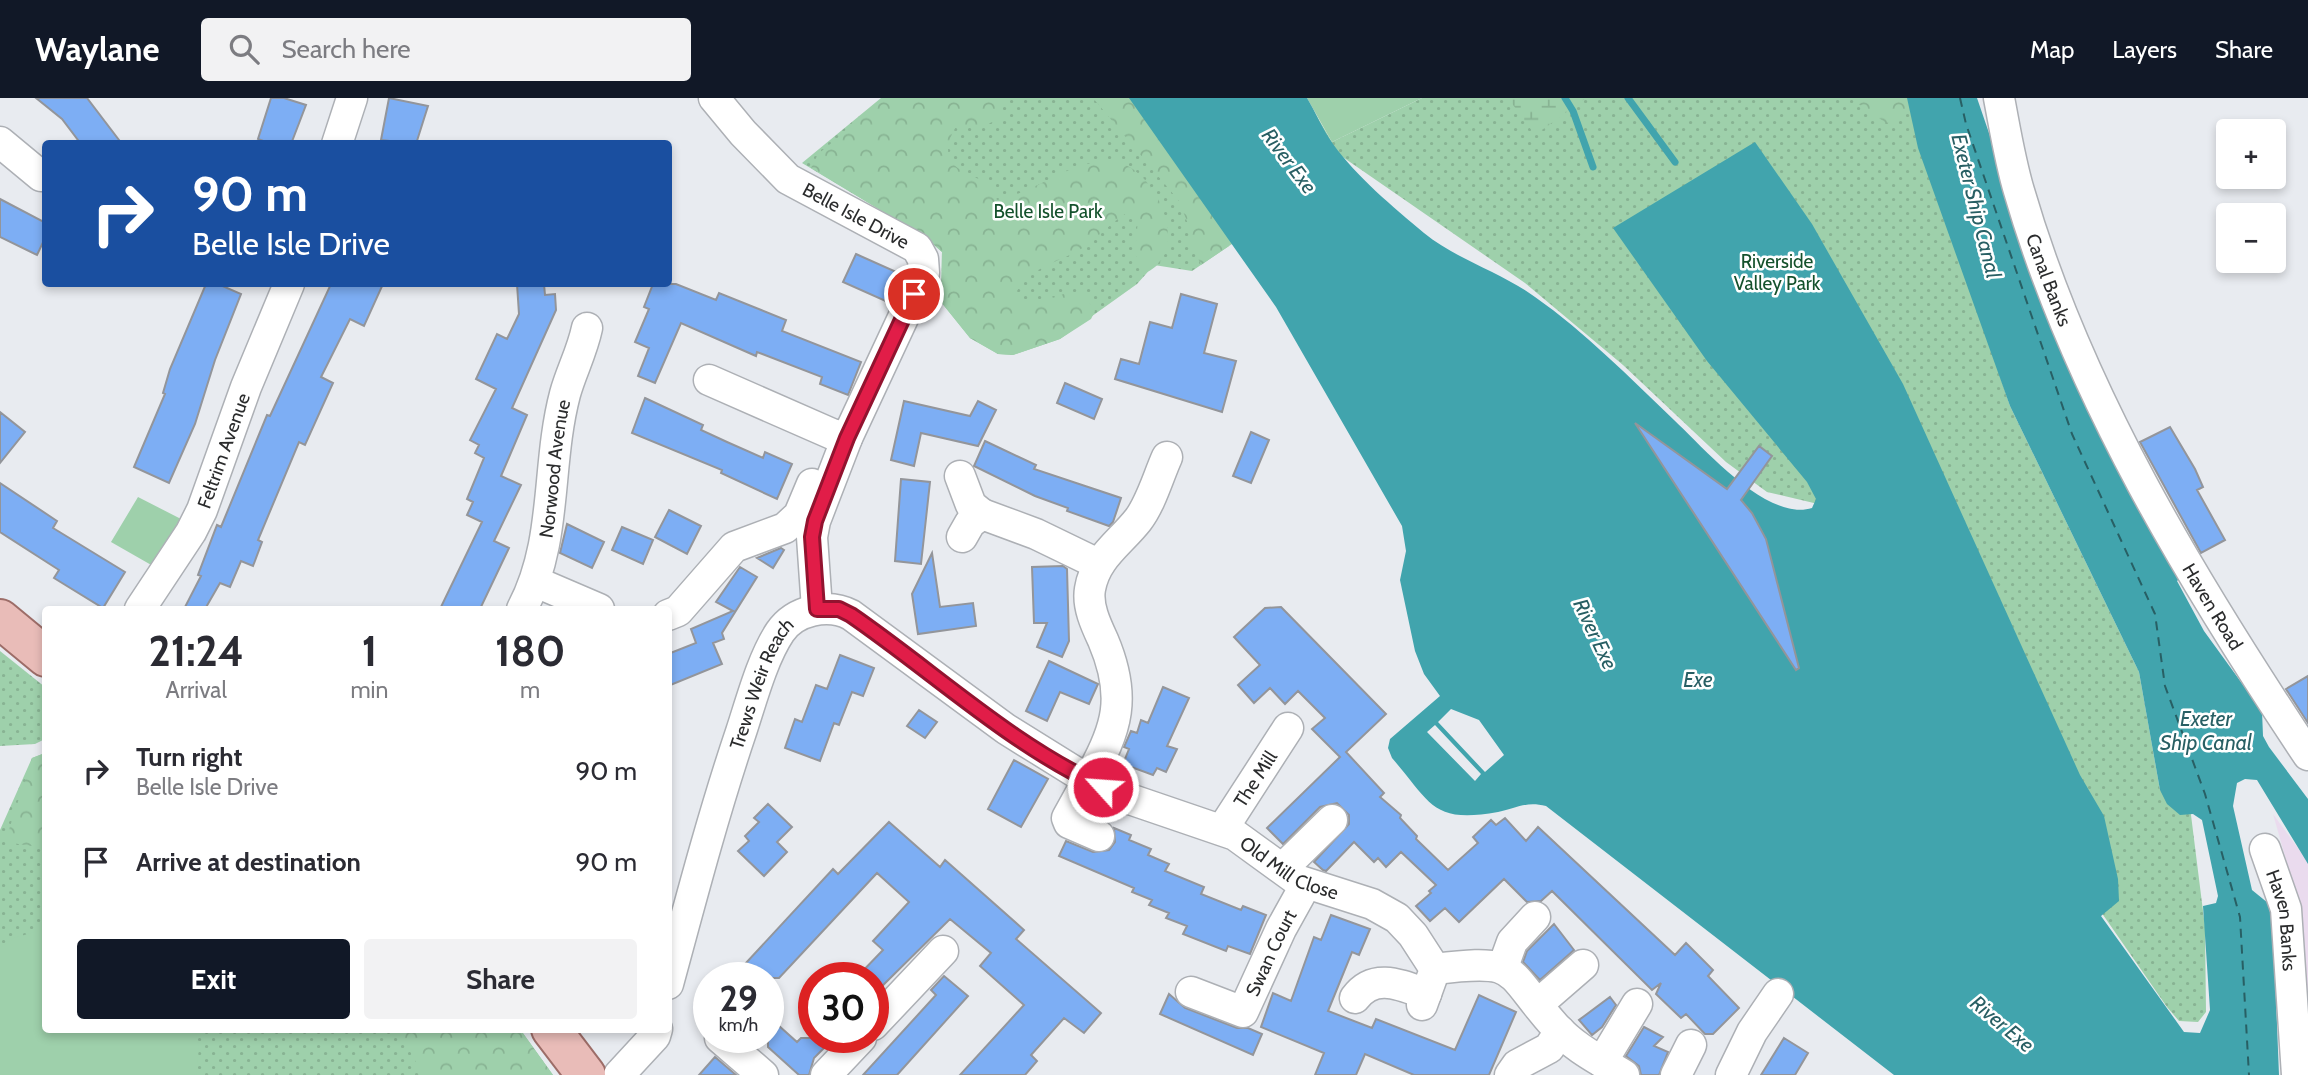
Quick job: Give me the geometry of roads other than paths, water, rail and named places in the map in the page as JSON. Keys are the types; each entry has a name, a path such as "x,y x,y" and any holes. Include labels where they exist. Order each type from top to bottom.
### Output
{"main road":[{"path":"0,619 42,654"},
{"path":"554,1033 586,1075"}],"street":[{"path":"338,140 352,98"},
{"name":"Belle Isle Drive","path":"714,98 743,134 788,179 917,248 923,259 923,273 893,337 839,436 812,537 817,609"},
{"name":"Canal Banks","path":"1999,98 2019,191 2067,325 2085,372 2126,452"},
{"path":"0,142 41,176"},
{"name":"Feltrim Avenue","path":"142,606 191,532 202,510 246,387 288,287"},
{"name":"Norwood Avenue","path":"524,606 536,582 544,552 565,394 581,355 587,328"},
{"path":"672,613 678,611 734,547 785,528 799,515 839,436 709,380"},
{"name":"Haven Road","path":"2126,452 2182,552 2308,755"},
{"path":"1099,836 1069,824 1067,818 1113,728 1119,694 1093,613 1089,591 1097,564 1140,518 1167,457"},
{"path":"960,476 971,505 982,514 1036,534 1097,564"},
{"path":"962,537 970,523 982,514"},
{"path":"536,582 592,606"},
{"name":"Trews Weir Reach","path":"672,969 711,822 754,693 779,633 789,622 817,609 839,609 851,615 1006,729 1088,780"},
{"name":"The Mill","path":"1222,830 1288,728"},
{"name":"Old Mill Close","path":"1088,780 1112,793 1222,830 1245,841 1294,876 1372,904 1397,918 1428,989"},
{"path":"1294,876 1332,820"},
{"name":"Haven Banks","path":"2265,849 2286,909 2297,1075"},
{"name":"Swan Court","path":"1191,992 1243,1012 1280,929 1294,876"},
{"path":"1503,967 1512,942 1535,917"},
{"path":"889,1008 943,951"},
{"path":"1355,998 1362,988 1375,982 1428,989 1483,964 1503,967 1517,976 1560,1031 1613,1068 1637,1004"},
{"path":"1538,1004 1583,965"},
{"path":"1731,1075 1752,1032 1778,994"},
{"path":"1510,1075 1517,1065 1549,1048 1560,1031"},
{"path":"619,1075 656,1033"},
{"path":"1676,1075 1691,1045"},
{"path":"737,1053 763,1075"},
{"path":"826,1075 847,1053"}],"water":[{"name":"Exe","path":"1129,98 1307,98 1329,139 1353,168 1424,233 1450,251 1522,288 1572,325 1719,464 1756,494 1794,509 1812,508 1816,499 1807,482 1707,361 1613,228 1755,142 1812,224 1903,384 2080,775 2104,816 2118,879 2119,901 2101,916 2184,1032 2200,1033 2210,1010 2203,906 2216,903 2218,896 2202,820 2193,814 2180,815 2167,804 2160,790 2139,672 2010,406 1918,148 1907,98 1977,98 2062,346 2184,574 2177,581 2204,631 2262,711 2263,736 2308,799 2308,864 2257,780 2245,779 2237,783 2233,806 2252,890 2268,903 2273,925 2279,1075 1894,1075 1546,806 1527,805 1498,812 1459,815 1435,806 1425,798 1392,758 1388,748 1390,739 1440,696 1424,674 1415,651 1400,580 1406,551 1402,526 1276,307","holes":["1451,709 1479,720 1504,755 1485,772 1438,722","1435,725 1481,774 1475,781 1427,732"]}],"waterway":[{"path":"1565,98 1573,111 1593,167"},
{"path":"1628,98 1675,162"}],"water label":[{"name":"River Exe","path":"1289,161"},
{"name":"Exeter Ship Canal","path":"1976,206"},
{"name":"River Exe","path":"1595,634"},
{"name":"Exeter Ship Canal","path":"2206,731"},
{"name":"River Exe","path":"2002,1024"}],"park label":[{"name":"Belle Isle Park","path":"1048,211"},
{"name":"Riverside Valley Park","path":"1777,272"}]}
